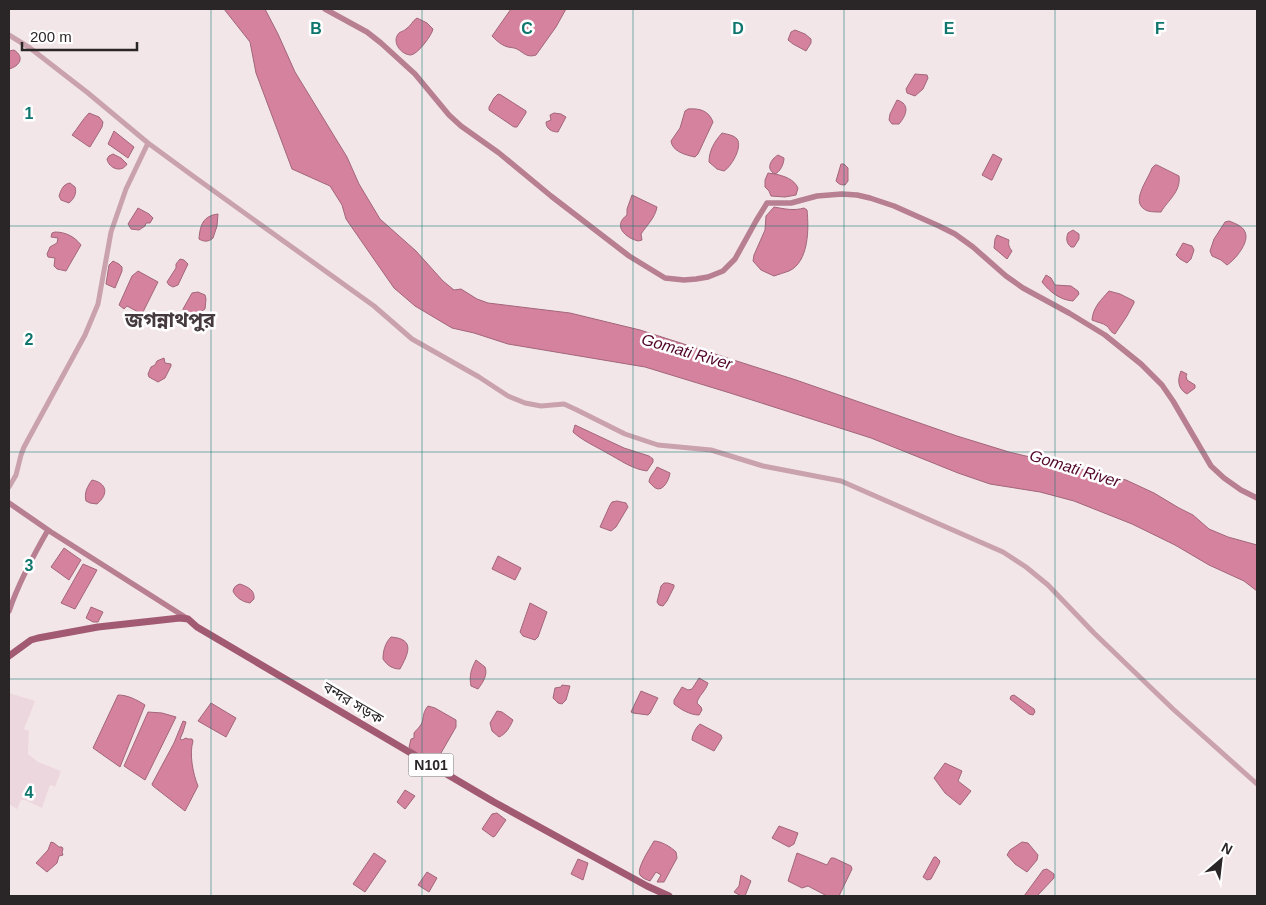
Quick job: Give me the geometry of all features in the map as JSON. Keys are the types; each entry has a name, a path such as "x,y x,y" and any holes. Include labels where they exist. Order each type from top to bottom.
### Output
{"highway":[{"path":"9,656 32,640 44,636 98,627 180,618 188,619"},
{"name":"বন্দর সড়ক","path":"188,619 205,632 486,798 641,883 670,896"}],"main road":[{"path":"325,9 367,32 381,43 415,74 449,115 461,126 499,153 629,256 665,278 684,280 708,278 723,271 735,259 767,203 791,203 818,196 857,195 894,206 956,234 1023,288 1105,335 1141,364 1162,385 1173,401 1211,466 1241,490 1257,498"},
{"path":"9,503 188,619"},
{"path":"9,611 15,592 48,530"}],"street":[{"path":"9,35 30,48 88,93 148,143 374,306 412,339 471,372 508,396 541,406 564,404 625,434 658,445 711,450 763,466 841,481 1003,552 1026,567 1048,585 1094,634 1173,709 1257,784"},
{"path":"9,487 16,475 21,454 98,304 110,232 126,189 148,143"}],"shaded area":[{"path":"9,693 35,701 24,729 29,731 28,754 38,762 61,771 55,787 50,785 42,808 25,800 21,800 17,809 9,804"}],"water":[{"name":"Gomati River","path":"224,9 265,9 295,72 347,157 359,184 380,219 416,251 443,281 454,290 461,289 477,299 488,303 570,313 640,330 796,380 957,436 1009,452 1126,480 1193,515 1209,529 1228,537 1257,545 1257,591 1244,581 1209,565 1175,545 1132,524 1074,501 1040,492 990,484 871,438 645,367 508,344 452,328 415,306 394,288 346,219 342,205 330,186 292,169 256,73 250,42"},
{"path":"511,9 566,9 536,55 530,56 516,48 503,45 492,36"},
{"path":"417,18 427,23 433,29 421,48 414,54 408,55 399,49 396,39 399,33 408,28"},
{"path":"795,30 811,39 811,43 806,51 788,40 791,32"},
{"path":"14,50 19,55 20,61 16,66 9,69 9,51"},
{"path":"915,74 927,75 928,78 923,89 915,96 907,93 906,89"},
{"path":"498,94 526,111 517,127 514,127 489,110 494,98"},
{"path":"897,100 904,104 906,110 899,124 892,124 889,120 890,114"},
{"path":"688,109 704,111 713,122 695,157 676,150 671,141 680,128 685,111"},
{"path":"89,113 99,117 103,122 90,147 72,135"},
{"path":"554,113 566,117 558,132 550,130 546,124 546,122 551,120 550,115"},
{"path":"114,131 134,147 128,158 108,144"},
{"path":"722,133 734,137 738,143 735,156 724,171 717,169 709,162 713,147"},
{"path":"113,154 127,164 125,167 116,169 110,165 107,159"},
{"path":"993,154 1002,159 991,180 982,175"},
{"path":"778,155 784,158 784,160 780,170 775,174 770,169 770,164"},
{"path":"841,164 848,168 848,181 845,185 836,181"},
{"path":"1155,165 1179,176 1176,191 1161,212 1148,211 1142,208 1139,197"},
{"path":"768,173 794,182 798,188 796,195 785,197 771,196 765,187 765,180"},
{"path":"70,183 75,187 76,191 74,198 69,203 61,200 59,196 64,186"},
{"path":"632,195 657,207 653,218 641,234 642,240 638,241 625,234 621,227 623,219 627,215"},
{"path":"774,207 793,210 804,208 807,210 808,226 806,244 801,260 796,267 774,276 761,270 753,261 765,230 766,216"},
{"path":"138,208 153,218 150,223 146,223 139,230 131,229 128,224"},
{"path":"218,214 213,238 206,241 199,239 203,222 209,217"},
{"path":"1229,221 1242,228 1246,236 1244,246 1227,265 1212,256 1210,251 1214,239 1225,222"},
{"path":"1073,230 1079,234 1079,239 1074,247 1071,247 1067,242 1067,237 1068,233"},
{"path":"52,233 70,235 81,245 66,271 57,269 54,266 55,258 48,257 47,254 50,247 57,243 58,238 51,237"},
{"path":"997,235 1009,240 1009,246 1012,251 1007,259 994,248"},
{"path":"1183,243 1192,246 1194,250 1191,259 1187,263 1176,255"},
{"path":"180,259 188,264 178,285 173,287 167,282"},
{"path":"113,261 122,267 115,288 106,284 109,265"},
{"path":"138,271 158,282 143,312 140,313 127,306 124,309 119,305 132,276"},
{"path":"1046,275 1051,278 1055,285 1071,286 1079,294 1073,301 1060,297 1042,282"},
{"path":"1109,291 1134,301 1115,334 1107,326 1092,320 1096,307"},
{"path":"198,292 205,295 205,309 199,313 194,325 184,319 183,309 192,293"},
{"path":"164,358 165,363 171,364 171,366 165,378 158,382 149,377 148,374 151,367 157,361"},
{"path":"1181,371 1187,374 1187,380 1195,385 1195,388 1187,394 1179,384"},
{"path":"575,425 624,448 649,456 653,459 653,462 647,471 631,466 577,435 573,432"},
{"path":"657,467 670,473 664,486 658,489 649,482"},
{"path":"92,480 97,481 105,489 105,493 97,504 86,501 86,490"},
{"path":"612,502 626,503 628,507 616,527 611,531 600,527 610,505"},
{"path":"64,548 81,560 69,580 51,567"},
{"path":"498,556 521,568 515,580 492,569"},
{"path":"83,564 97,570 75,609 61,603"},
{"path":"664,583 674,585 674,587 663,606 657,602 661,586"},
{"path":"240,584 252,591 254,599 250,603 240,599 234,593 234,588"},
{"path":"530,603 547,612 538,637 535,640 523,636 520,632"},
{"path":"91,607 103,612 98,622 93,622 86,618"},
{"path":"391,637 399,638 407,644 407,653 400,669 390,666 383,659 385,647"},
{"path":"476,660 486,670 478,689 471,686 470,682"},
{"path":"699,678 708,683 697,703 702,710 699,715 682,710 674,704 674,700 682,687 688,690 692,689"},
{"path":"562,685 570,686 566,700 562,704 553,698 555,688"},
{"path":"641,691 658,698 648,715 631,712"},
{"path":"118,695 129,697 145,705 120,767 93,748"},
{"path":"1014,695 1034,709 1033,715 1010,699"},
{"path":"211,703 236,718 226,737 198,721"},
{"path":"428,706 456,720 456,727 437,760 426,758 409,747 411,739 414,738 414,733 421,724 424,712"},
{"path":"497,711 502,712 513,720 508,730 499,737 492,731 490,723"},
{"path":"148,712 176,717 145,780 124,766"},
{"path":"183,721 186,722 180,739 186,738 193,741 191,752 192,764 198,786 185,811 152,784 174,743"},
{"path":"700,724 721,735 722,738 714,751 692,740 694,731"},
{"path":"945,763 962,771 958,781 971,791 960,805 945,793 934,778"},
{"path":"405,790 415,796 405,809 397,802"},
{"path":"497,813 506,820 493,837 482,829 492,814"},
{"path":"779,826 798,833 794,844 789,847 772,838"},
{"path":"654,841 666,845 676,852 677,858 664,882 657,882 661,875 656,872 650,881 642,877 639,872 644,858"},
{"path":"51,842 62,847 63,855 59,856 57,863 47,872 36,863 48,850"},
{"path":"1022,842 1028,843 1038,855 1037,860 1027,872 1015,864 1007,855 1010,850"},
{"path":"374,853 386,861 365,892 353,884"},
{"path":"797,853 827,865 831,858 834,858 851,866 852,869 839,896 827,896 808,886 802,888 788,881"},
{"path":"934,857 940,861 931,879 927,880 923,877"},
{"path":"578,859 588,863 583,880 571,874"},
{"path":"1047,869 1054,874 1054,878 1037,896 1024,896 1043,870"},
{"path":"427,872 437,878 429,892 418,885"},
{"path":"741,875 751,881 745,896 734,892 739,886"}],"district":[{"name":"জগন্নাথপুর","path":"170,320"}]}
